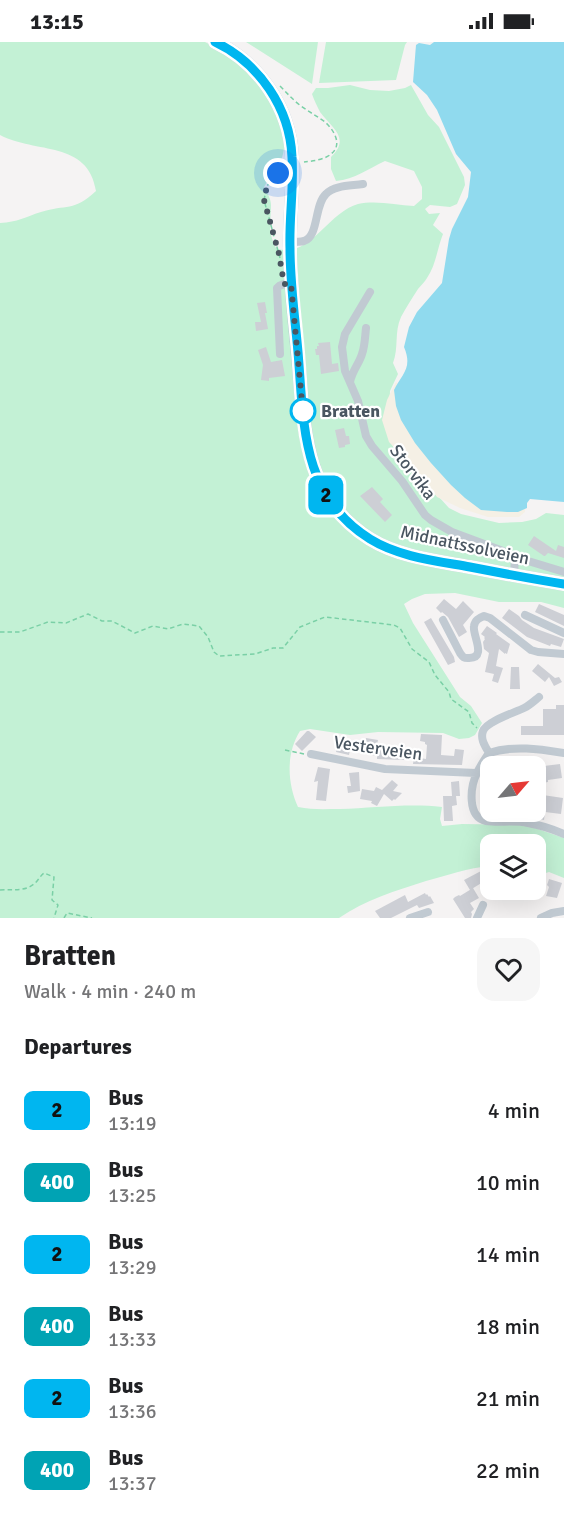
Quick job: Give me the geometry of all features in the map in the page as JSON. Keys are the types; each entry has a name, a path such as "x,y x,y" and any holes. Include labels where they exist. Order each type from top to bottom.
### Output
{"main road":[{"name":"Midnattssolveien","path":"215,42 241,58 272,92 290,138 292,156 291,284 307,443 318,480 334,507 353,527 371,540 395,550 437,561 564,584"}],"street":[{"path":"290,242 305,241 310,237 321,201 326,194 333,189 363,184"},
{"path":"280,354 277,288 284,284 291,284"},
{"name":"Storvika","path":"370,292 342,340 342,356 345,371 358,401 366,436 372,446 402,481 425,515 441,526 515,558 564,572"},
{"path":"350,382 353,369 362,356 366,328"},
{"path":"514,575 515,558"},
{"path":"525,615 564,633"},
{"path":"443,620 460,653 470,659 478,652 473,630 474,624 476,620 484,616 490,618 531,650 564,654"},
{"path":"489,753 482,738 483,732 490,723 524,708 539,697"},
{"path":"564,753 526,748 511,748 489,753 476,773 472,806 473,811 483,820 527,822 564,834"},
{"name":"Vesterveien","path":"311,754 386,770 476,773"},
{"path":"477,918 483,905"},
{"path":"541,918 564,911"},
{"path":"410,918 428,912"}],"path":[{"path":"277,83 300,105 326,123 337,139 337,144 331,154 300,163"},
{"path":"280,262 264,200 267,186 286,167"},
{"path":"0,632 20,632 48,622 66,623 88,614 102,621 112,621 135,633 153,626 168,629 183,624 199,626 208,637 214,652 219,656 255,654 273,648 283,648 300,627 325,616 394,625 400,628 412,649 429,662 435,675 449,692 451,699 469,712 472,723 483,732"},
{"path":"285,751 311,754"},
{"path":"0,890 20,891 32,886 44,873 54,877 52,900 58,905 54,918"},
{"path":"64,918 67,913 92,918"}],"green space":[{"path":"0,42 205,42 248,70 276,111 285,136 282,159 264,187 271,203 271,237 276,248 287,250 298,248 308,242 337,216 358,204 414,206 422,199 422,187 414,171 385,161 355,176 336,181 331,169 331,157 337,150 339,139 334,128 320,112 312,94 316,88 350,85 370,90 389,91 411,85 428,115 439,127 464,177 465,185 457,204 450,207 430,205 425,209 429,214 440,213 433,225 443,234 430,273 399,323 393,363 398,374 390,391 388,438 396,451 432,492 449,508 461,514 499,523 522,522 536,519 546,513 564,515 564,608 541,602 499,602 455,593 425,594 412,599 404,604 413,623 460,697 471,706 482,723 475,735 459,739 443,733 378,732 350,735 310,729 300,731 290,758 290,778 298,807 340,809 442,807 440,819 442,826 526,825 564,838 564,878 546,873 546,834 480,834 480,867 403,888 370,901 339,918 0,918 0,223 76,205 96,191 91,175 83,163 72,156 14,141 0,135"},
{"path":"246,42 318,42 312,84"},
{"path":"326,42 407,42 396,80 319,83"}],"sand":[{"path":"396,382 526,498 525,512 519,517 488,517 460,508 437,497 416,470 389,442 382,420 387,400"}],"water":[{"path":"434,42 564,42 564,502 530,499 527,508 518,512 481,510 451,485 431,463 415,443 401,420 396,406 394,390 407,366 404,347 409,327 417,312 442,283 449,239 468,197 471,172 456,154 437,110 427,95 413,82 416,45 419,43 430,45"}],"building":[{"path":"265,302 268,329 256,331 255,322 261,322 257,303"},
{"path":"330,342 332,364 338,363 339,371 321,374 319,355 316,355 315,349 319,346 318,343"},
{"path":"266,347 271,362 282,360 285,376 269,378 269,381 261,380 263,365 258,350"},
{"path":"344,428 346,436 349,436 350,444 339,448 335,430"},
{"path":"372,487 383,499 380,502 392,515 385,522 360,496"},
{"path":"534,536 556,551 558,545 564,547 564,558 548,553 544,556 528,545"},
{"path":"444,599 456,609 463,601 474,612 463,625 467,632 459,637 448,617 436,608"},
{"path":"539,604 564,615 564,626 535,612"},
{"path":"509,609 534,628 564,639 561,647 551,644 550,646 527,637 502,618"},
{"path":"431,618 455,662 448,665 424,622"},
{"path":"487,626 510,644 507,654 499,649 496,666 503,668 498,683 492,681 494,674 485,672 489,653 484,649 485,637 481,634"},
{"path":"538,664 555,678 559,677 562,682 554,686 549,677 545,682 532,671"},
{"path":"511,667 519,667 520,689 510,689"},
{"path":"556,705 564,705 564,735 521,735 521,726 543,726 543,709 556,709"},
{"path":"307,731 316,737 302,751 295,744"},
{"path":"421,734 442,735 441,755 454,756 455,749 464,750 462,765 413,764 414,757 426,759 427,745 420,741"},
{"path":"339,738 352,740 349,755 336,752"},
{"path":"366,738 378,740 376,749 405,751 404,760 377,759 377,756 367,754 367,750 364,749"},
{"path":"560,764 562,778 546,782 546,766"},
{"path":"318,767 330,769 326,801 316,800 318,781 314,782"},
{"path":"359,772 360,791 348,793 347,786 351,786 349,773"},
{"path":"392,780 398,785 393,791 402,793 395,800 392,801 384,794 377,806 371,803 372,801 360,799 362,789 374,791 376,787 382,790"},
{"path":"459,781 460,796 456,796 457,805 452,806 453,821 444,821 443,796 452,796 451,782"},
{"path":"546,795 563,798 561,814 546,812"},
{"path":"480,872 480,884 470,890 464,880"},
{"path":"549,879 562,883 557,898 546,896 549,887 547,885"},
{"path":"473,888 479,898 470,903 474,909 471,912 471,918 465,918 453,899"},
{"path":"425,893 434,903 419,908 417,905 391,918 380,918 375,911 405,895 408,902"}],"bus line":[{"name":"2","path":"215,42 241,58 265,83 277,102 290,138 292,156 291,284 303,413 312,463 328,499 353,527 371,540 395,550 437,561 564,584"}],"place":[{"name":"Bratten","path":"303,411"}],"route":[{"path":"278,173 267,186 264,200 279,254 284,284 291,284 303,413 303,411"}]}
